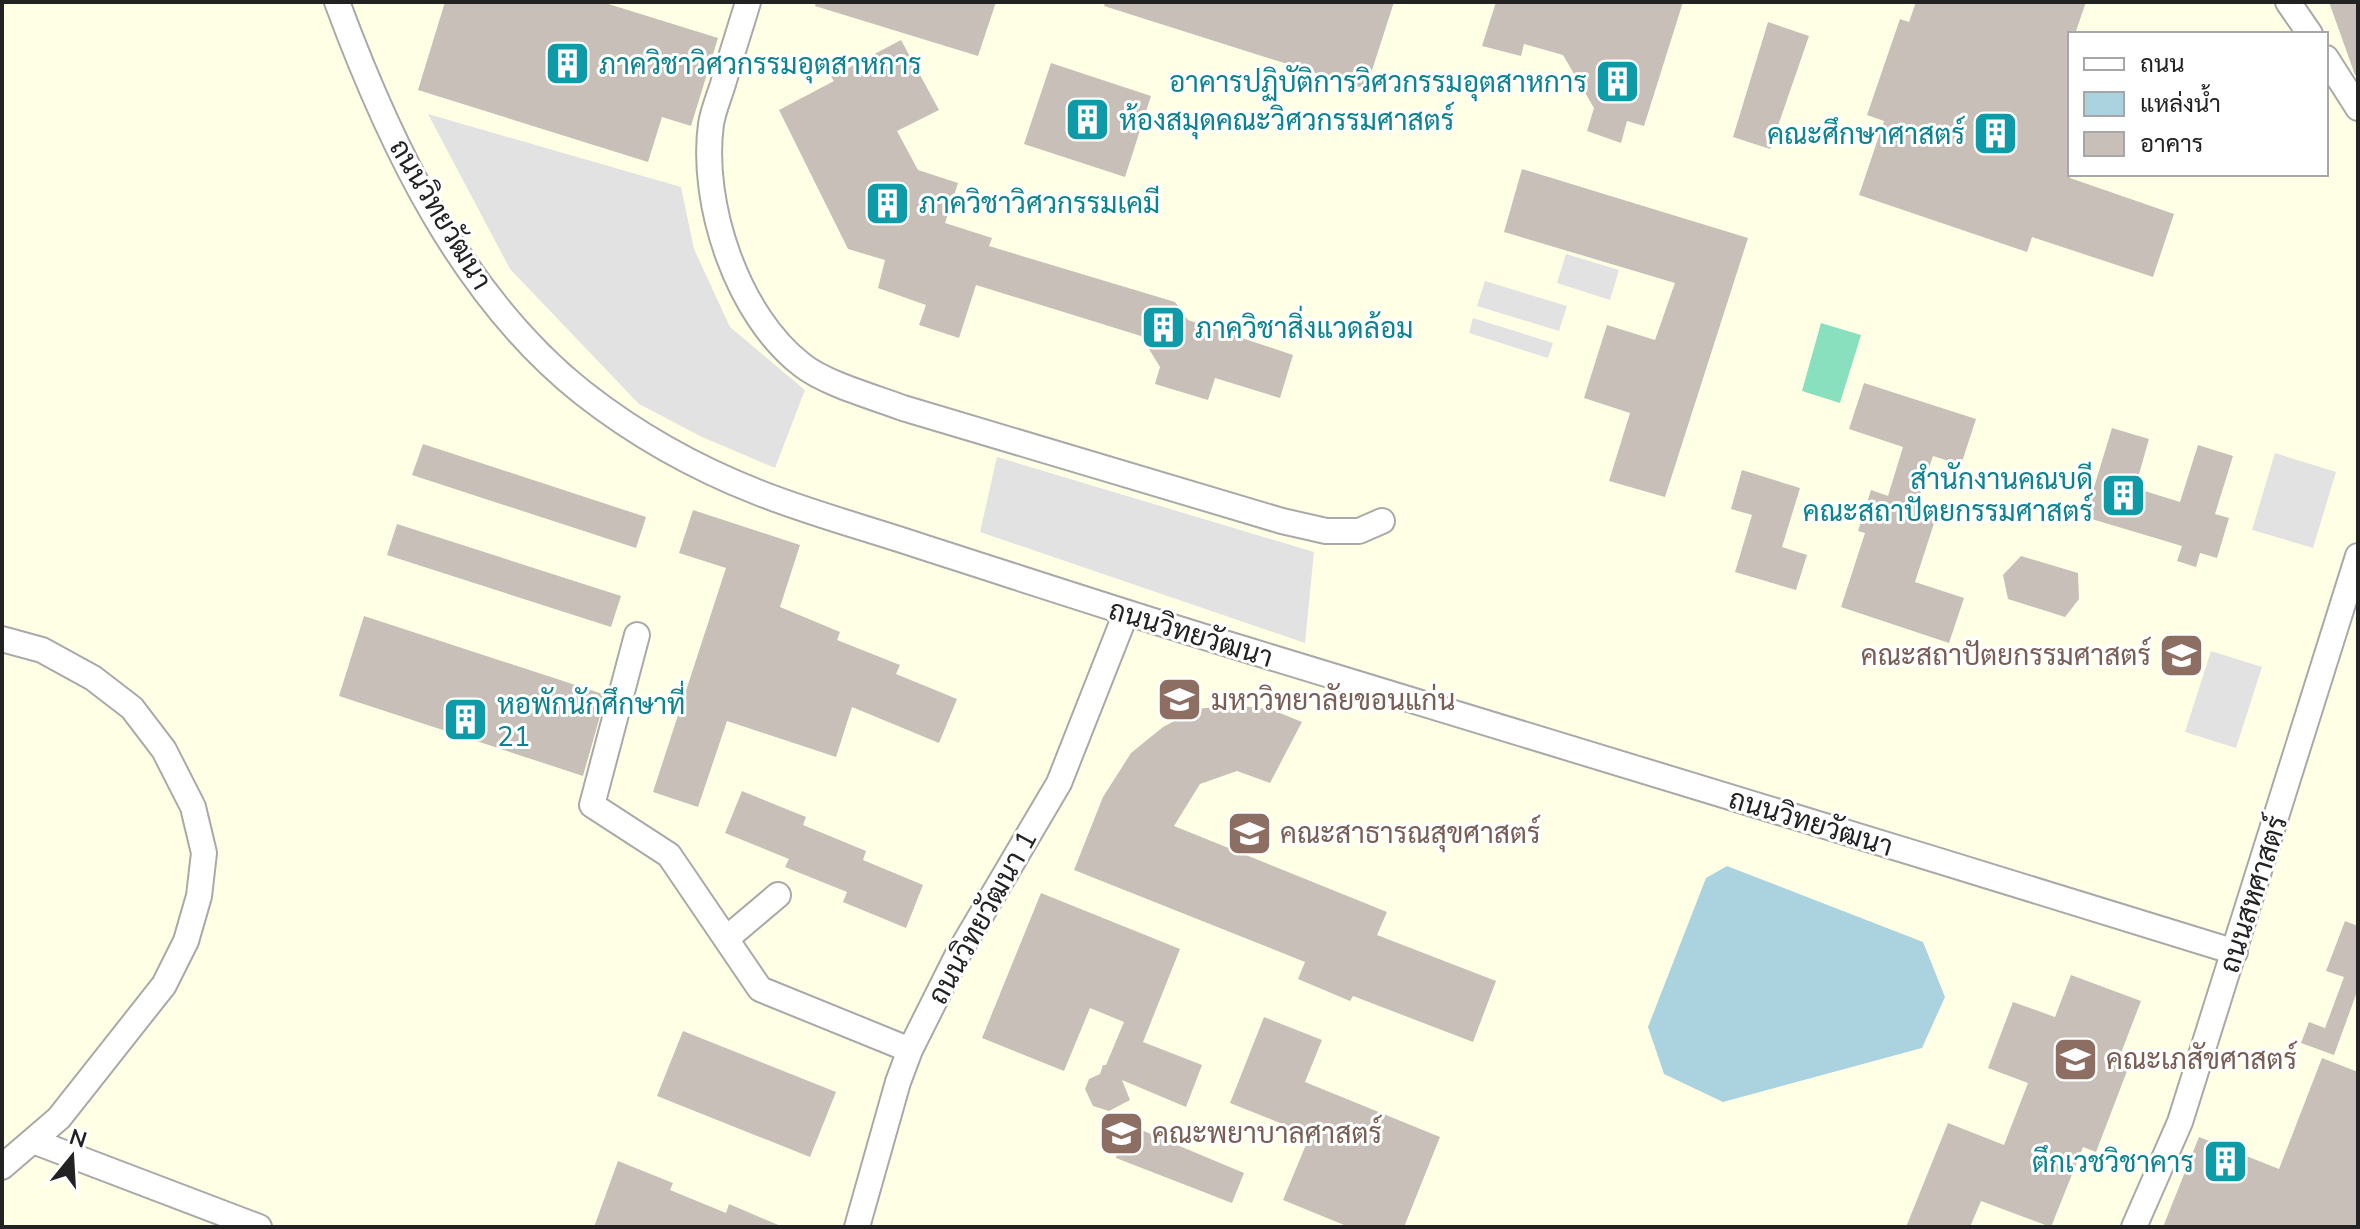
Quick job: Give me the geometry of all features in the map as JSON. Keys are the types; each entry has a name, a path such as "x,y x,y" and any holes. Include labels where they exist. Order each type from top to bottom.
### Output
{"street":[{"name":"ถนนวิทยวัฒนา","path":"337,2 365,78 436,218 464,266 521,336 587,396 677,454 758,492 1126,613 2235,952"},
{"path":"748,2 711,124 712,198 739,281 757,317 783,348 805,367 903,408 1282,521 1326,531 1359,531 1382,521"},
{"path":"2288,2 2309,32"},
{"path":"2328,61 2358,108"},
{"name":"ถนนสหศาสตร์","path":"2134,1227 2180,1122 2358,556"},
{"name":"ถนนวิทยวัฒนา 1","path":"857,1227 910,1050 957,956 1059,783 1126,613"},
{"path":"637,635 592,805 669,855 760,989 910,1050"},
{"path":"2,639 42,650 93,678 132,708 164,750 193,807 204,853 199,896 186,941 164,985 59,1118 2,1167"},
{"path":"726,939 778,895"},
{"path":"33,1141 259,1227"}],"shaded area":[{"name":"มหาวิทยาลัยขอนแก่น","path":"2,2 2358,2 2358,1227 2,1227"},
{"path":"428,114 681,187 694,249 730,327 805,390 775,468 702,437 639,404 510,269"},
{"path":"1566,254 1619,270 1610,300 1557,283"},
{"path":"1485,281 1567,306 1559,331 1477,306"},
{"path":"1473,318 1553,343 1548,358 1469,333"},
{"path":"2275,453 2336,472 2313,548 2252,530"},
{"path":"997,457 1314,552 1305,643 980,532"},
{"path":"2211,651 2262,667 2236,748 2185,732"}],"green space":[{"path":"1821,323 1861,335 1840,403 1802,391"}],"water":[{"path":"1727,866 1923,942 1945,997 1922,1048 1723,1102 1664,1074 1648,1027 1706,878"}],"building":[{"name":"ภาควิชาวิศวกรรมอุตสาหการ","path":"445,2 602,2 718,38 691,126 662,117 648,162 418,90"},
{"path":"816,2 996,2 978,56 815,6"},
{"path":"1105,2 1394,2 1366,89 1104,6"},
{"name":"อาคารปฏิบัติการวิศวกรรมอุตสาหการ","path":"1496,2 1683,2 1644,126 1627,121 1621,143 1587,131 1594,108 1563,55 1524,44 1521,56 1482,46"},
{"name":"คณะศึกษาศาสตร์","path":"1916,2 2086,2 2076,32 2068,32 2068,176 2174,214 2153,277 2032,237 2027,252 1859,195 1884,121 1867,115 1900,19 1909,22"},
{"path":"2329,2 2358,2 2358,77 2355,75"},
{"path":"1768,22 1809,36 1770,149 1733,137"},
{"path":"901,40 939,110 897,131 918,170 958,183 945,223 992,238 989,246 1175,302 1188,320 1293,355 1280,398 1215,378 1208,400 1155,384 1160,367 1141,336 976,285 959,338 919,325 926,305 878,288 885,260 848,249 779,110 834,81 831,77"},
{"name":"ห้องสมุดคณะวิศวกรรมศาสตร์","path":"1051,63 1151,96 1125,177 1024,144"},
{"path":"1522,169 1748,238 1665,497 1609,481 1630,413 1584,398 1607,325 1655,340 1675,283 1504,232"},
{"path":"1864,383 1976,419 1961,465 1933,456 1917,504 1938,511 1915,582 1964,598 1949,643 1841,607 1865,533 1858,531 1871,490 1888,496 1903,447 1849,429"},
{"name":"สำนักงานคณบดี คณะสถาปัตยกรรมศาสตร์","path":"2112,428 2149,439 2135,488 2180,502 2198,445 2233,456 2215,514 2229,518 2217,558 2200,553 2196,567 2177,561 2182,546 2085,517"},
{"path":"423,444 646,517 636,548 412,475"},
{"path":"1742,470 1800,488 1782,547 1807,555 1796,590 1735,572 1752,515 1731,509"},
{"path":"693,510 800,545 780,607 840,632 837,640 900,665 896,674 957,699 939,743 852,707 836,757 727,721 698,807 653,792 726,568 679,553"},
{"path":"397,524 621,596 611,627 387,555"},
{"path":"2021,556 2078,573 2079,599 2065,617 2008,599 2003,575"},
{"path":"364,616 606,695 583,776 339,696"},
{"name":"คณะสาธารณสุขศาสตร์","path":"1233,705 1270,709 1302,722 1270,783 1237,771 1200,784 1174,826 1387,912 1377,935 1496,981 1473,1042 1353,996 1350,1001 1298,979 1305,962 1074,870 1103,797 1131,753 1163,727 1197,709"},
{"path":"742,791 806,817 803,825 866,851 863,860 923,885 906,928 843,902 847,892 785,867 789,859 725,833"},
{"path":"1041,893 1180,949 1143,1042 1202,1065 1186,1107 1122,1080 1130,1100 1109,1111 1093,1106 1085,1089 1089,1079 1100,1074 1103,1065 1106,1065 1124,1022 1090,1008 1064,1071 982,1038"},
{"path":"2345,921 2358,926 2358,989 2334,1055 2301,1043 2309,1022 2325,1028 2344,977 2326,971"},
{"path":"2071,975 2141,1001 2121,1053 2132,1058 2096,1152 2083,1147 2051,1227 1981,1201 1970,1227 1906,1227 1948,1123 2004,1145 2028,1083 1988,1068 2013,1002 2055,1017"},
{"path":"1264,1017 1322,1040 1305,1082 1440,1137 1404,1227 1349,1227 1283,1200 1310,1135 1230,1103"},
{"path":"683,1031 836,1092 810,1157 657,1096"},
{"path":"2322,1058 2358,1072 2358,1227 2163,1227 2199,1137 2279,1169"},
{"path":"1127,1124 1244,1173 1232,1203 1116,1158 1119,1142 1132,1138"},
{"path":"618,1161 673,1183 670,1190 726,1213 729,1204 783,1227 594,1227"}],"place":[{"name":"ภาควิชาวิศวกรรมอุตสาหการ","path":"568,64"},
{"name":"อาคารปฏิบัติการวิศวกรรมอุตสาหการ","path":"1618,82"},
{"name":"ห้องสมุดคณะวิศวกรรมศาสตร์","path":"1088,120"},
{"name":"คณะศึกษาศาสตร์","path":"1996,134"},
{"name":"ภาควิชาวิศวกรรมเคมี","path":"888,203"},
{"name":"ภาควิชาสิ่งแวดล้อม","path":"1164,328"},
{"name":"สำนักงานคณบดี คณะสถาปัตยกรรมศาสตร์","path":"2124,495"},
{"name":"คณะสถาปัตยกรรมศาสตร์","path":"2182,655"},
{"name":"มหาวิทยาลัยขอนแก่น","path":"1180,700"},
{"name":"หอพักนักศึกษาที่ 21","path":"466,720"},
{"name":"คณะสาธารณสุขศาสตร์","path":"1249,833"},
{"name":"คณะเภสัขศาสตร์","path":"2075,1059"},
{"name":"คณะพยาบาลศาสตร์","path":"1121,1133"},
{"name":"ตึกเวชวิชาคาร","path":"2225,1162"}]}
